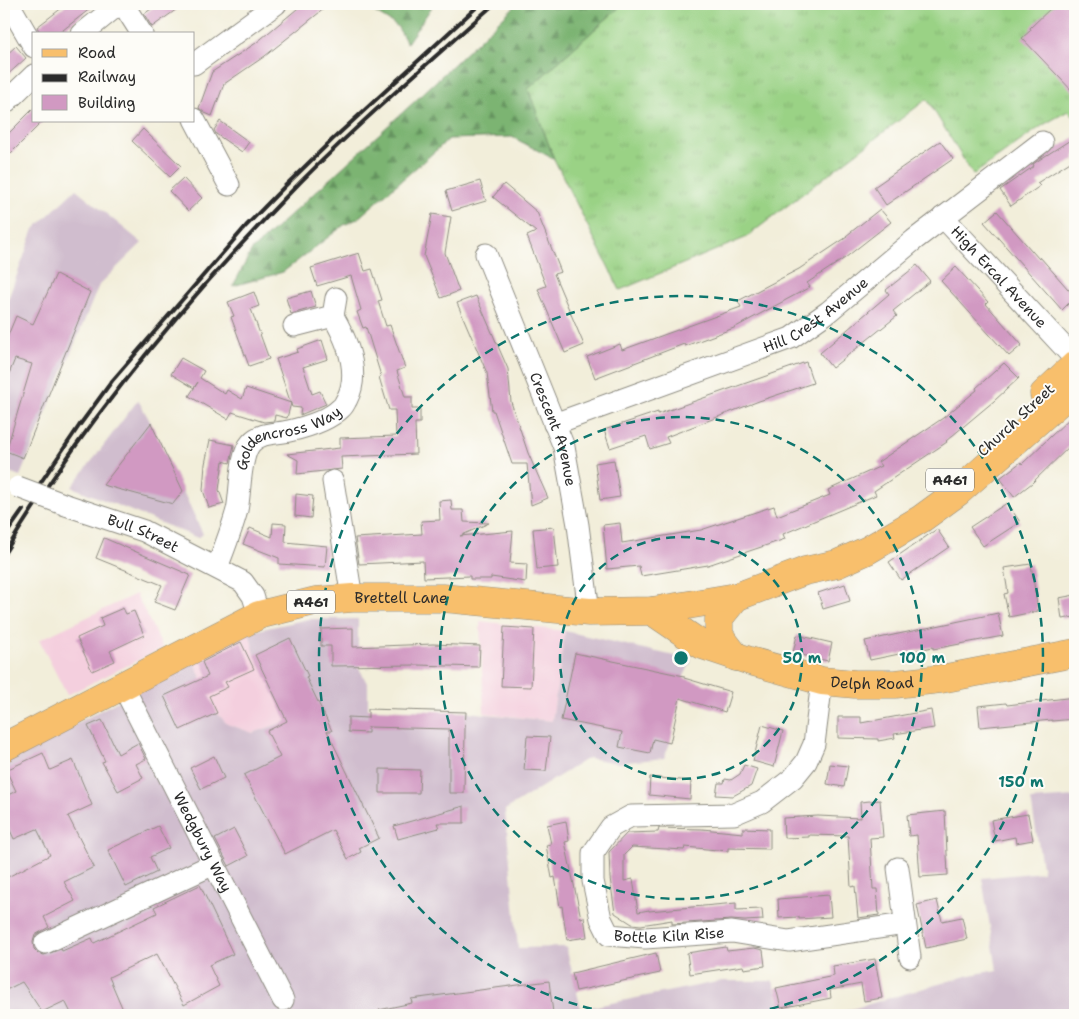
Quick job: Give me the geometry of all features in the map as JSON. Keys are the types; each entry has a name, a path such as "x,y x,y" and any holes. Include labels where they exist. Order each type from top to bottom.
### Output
{"main road":[{"name":"Church Street","path":"805,571 920,503 958,474 1075,364"},
{"name":"Church Street","path":"652,612 736,597 805,571 837,564 868,550 921,519 958,492 1002,455 1075,388"},
{"path":"730,655 719,635 719,618 736,597"},
{"name":"Brettell Lane","path":"4,747 259,615 315,601 352,598 443,598 589,612 652,612"},
{"path":"690,605 696,623 730,655"},
{"name":"Delph Road","path":"652,612 702,646 822,681 855,684 895,684 941,679 1075,653"}],"street":[{"path":"9,4 32,44"},
{"path":"85,32 121,4 141,32"},
{"path":"195,63 276,4"},
{"path":"4,104 32,77"},
{"path":"195,121 229,185"},
{"name":"Hill Crest Avenue","path":"554,424 791,338 828,312 914,240 1042,142"},
{"name":"High Ercal Avenue","path":"943,217 1075,359"},
{"name":"Crescent Avenue","path":"486,254 564,447 575,506 589,612"},
{"name":"Goldencross Way","path":"218,568 237,509 242,466 250,444 262,435 290,431 317,423 342,408 351,392 352,370 350,352 335,307 294,326"},
{"path":"333,481 352,598"},
{"name":"Bull Street","path":"11,485 144,531 218,568 243,582 253,596 259,615"},
{"name":"Bottle Kiln Rise","path":"822,681 814,744 806,762 793,778 762,802 734,814 631,816 611,827 593,853 593,881 601,919 609,935 645,938 732,932 789,941 905,924"},
{"name":"Wedgbury Way","path":"127,684 129,698 283,1000"},
{"path":"45,944 214,864"},
{"path":"898,868 910,957"}],"shaded area":[{"path":"76,189 142,243 99,285 20,476 4,470 4,310 34,229"},
{"path":"138,400 151,423 203,534 198,538 72,487"},
{"path":"136,594 163,648 67,695 39,640"},
{"path":"308,619 358,619 358,666 368,685 368,709 466,712 552,721 565,631 692,660 684,676 670,743 664,758 618,763 588,758 505,810 518,948 566,947 581,1009 722,981 773,981 783,1015 4,1015 4,763 193,660 217,713 227,724 253,733 287,721 255,655 249,632"},
{"path":"480,621 565,631 552,721 484,713"},
{"path":"249,632 255,655 287,721 253,733 227,724 217,713 193,660"},
{"path":"1075,797 1075,1015 831,1015 970,975 997,970 982,878 1043,872 1031,800"}],"green space":[{"path":"362,4 434,4 407,43 397,26"},
{"path":"517,4 623,4 528,89 554,159 512,137 449,139 357,219 344,225 283,272 233,286 252,250 414,102"},
{"path":"623,4 1075,4 1075,118 1068,111 1043,125 973,175 927,99 745,238 620,290 554,159 528,89"}],"building":[{"path":"67,4 96,4 61,32 40,32 37,27"},
{"path":"158,4 184,4 152,27 144,14"},
{"path":"303,4 330,4 265,56 224,84 212,116 199,108 212,72 256,43"},
{"path":"1055,4 1075,4 1075,94 1022,38"},
{"path":"16,46 26,58 4,78 4,57"},
{"path":"32,110 32,122 42,122 4,160 4,138"},
{"path":"220,121 249,142 242,152 216,134 214,130"},
{"path":"143,129 181,166 170,177 132,141"},
{"path":"1075,137 1075,159 1037,183 1040,186 1011,206 1000,190 1034,166 1033,164"},
{"path":"940,141 953,159 886,205 874,187"},
{"path":"183,178 202,198 188,211 169,191"},
{"path":"480,181 486,201 452,211 446,191"},
{"path":"504,184 537,212 561,272 554,274 584,345 565,353 538,289 546,286 527,236 536,232 493,197"},
{"path":"880,209 891,222 845,258 807,283 810,287 734,328 685,346 684,344 595,378 587,357 620,344 622,350 741,307 738,301 799,269 847,237"},
{"path":"997,211 1075,297 1062,310 984,222"},
{"path":"432,214 451,217 445,253 459,291 441,298 424,256"},
{"path":"359,253 365,271 372,269 382,300 378,301 386,326 390,325 405,368 397,371 405,397 412,397 412,409 420,409 420,423 415,423 416,454 341,457 342,469 297,474 298,460 287,454 340,448 340,438 396,436 395,410 389,410 366,327 363,328 357,312 361,310 351,276 317,286 311,268"},
{"path":"917,265 930,281 893,311 897,316 832,368 820,353 889,294 886,290"},
{"path":"956,267 988,302 986,304 1022,345 1009,356 941,281"},
{"path":"56,274 90,292 23,458 6,451 32,364 15,359 4,386 4,345 16,316 33,324"},
{"path":"311,291 316,307 291,314 286,298"},
{"path":"254,292 259,306 251,309 269,359 249,366 231,317 234,316 228,302"},
{"path":"476,296 508,369 511,402 528,453 548,498 531,505 527,464 512,464 494,411 492,411 487,373 457,303"},
{"path":"322,340 328,359 303,367 312,394 320,391 326,404 300,415 301,408 292,407 276,359 298,352 297,349"},
{"path":"181,358 204,371 200,378 225,394 227,390 242,399 246,388 291,403 287,418 275,415 274,421 264,422 232,412 228,419 189,396 198,382 194,388 171,374"},
{"path":"806,362 813,383 759,401 666,437 669,443 650,449 646,436 610,448 604,430 658,412 658,414"},
{"path":"1004,363 1019,378 947,442 874,491 876,495 783,534 785,539 708,565 641,576 639,566 607,569 603,525 620,523 622,543 701,530 774,506 777,516 830,495 828,490 881,466 878,462 943,418 977,390 976,388"},
{"path":"1075,413 1075,441 1032,483 1014,497 1000,478 1021,462 1022,464"},
{"path":"151,423 183,491 173,504 103,485"},
{"path":"210,440 234,445 230,463 223,461 219,490 224,504 209,508 203,490 205,464"},
{"path":"614,460 620,497 600,500 595,463"},
{"path":"296,494 313,496 311,518 295,516"},
{"path":"451,500 452,510 463,510 464,522 489,523 460,536 513,531 510,563 527,564 526,582 491,577 491,579 470,579 470,576 424,578 423,561 359,564 355,538 422,534 421,521 440,520 439,501"},
{"path":"1007,503 1020,522 983,546 970,527"},
{"path":"273,523 286,524 285,542 327,546 325,567 279,564 279,558 243,544 250,528 272,537"},
{"path":"554,527 558,567 537,569 533,529"},
{"path":"937,529 949,547 901,580 889,562"},
{"path":"104,538 190,575 175,610 154,602 162,585 96,558"},
{"path":"1031,564 1038,611 1009,617 1004,594 1008,593 1004,568"},
{"path":"845,584 850,601 823,609 818,593"},
{"path":"1075,595 1075,617 1062,619 1059,598"},
{"path":"123,608 126,614 134,611 144,635 110,651 115,661 92,671 77,638 103,626 100,618"},
{"path":"998,613 1003,636 933,649 933,647 870,660 865,641"},
{"path":"504,627 534,629 531,687 501,686"},
{"path":"353,628 353,647 433,644 480,646 479,667 418,665 331,666 331,646 321,646 321,629"},
{"path":"797,635 832,643 828,661 793,653"},
{"path":"290,638 332,731 327,731 379,838 359,848 361,852 348,859 333,830 285,854 244,775 280,757 267,731 287,721 255,655"},
{"path":"241,642 254,669 225,682 228,687 209,696 217,713 180,730 164,696 208,676 202,662"},
{"path":"575,653 684,676 684,678 731,692 725,712 680,698 670,743 653,739 650,753 619,747 622,732 561,720"},
{"path":"1075,697 1075,719 980,727 978,706 1006,703 1007,705"},
{"path":"368,709 466,712 464,793 449,793 449,729 368,727 368,733 348,732 348,717 368,718"},
{"path":"931,710 934,728 894,734 895,738 878,741 878,739 838,738 838,717 861,717 861,723"},
{"path":"102,720 118,754 138,743 146,759 136,764 143,778 118,791 102,762 105,761 88,726"},
{"path":"762,725 783,731 774,767 753,761"},
{"path":"527,736 550,737 546,771 524,770"},
{"path":"43,753 50,770 73,760 92,805 68,816 94,867 64,882 75,901 44,917 49,927 35,935 34,949 44,955 61,949 62,951 92,938 94,943 157,913 154,907 200,885 233,954 209,965 219,986 184,1005 157,954 109,977 124,1012 112,1015 72,1015 65,1001 42,1012 22,982 4,991 4,879 50,855 37,829 14,839 4,817 4,797 16,791 6,770"},
{"path":"214,756 224,778 201,789 190,768"},
{"path":"830,764 848,766 844,787 827,784"},
{"path":"744,765 757,769 751,786 733,796 716,795 718,783 724,783 725,779 731,780 740,774"},
{"path":"380,769 420,770 419,793 380,793"},
{"path":"650,777 691,781 690,799 649,795"},
{"path":"880,800 883,837 870,838 873,889 877,889 879,915 858,918 855,886 851,887 848,836 809,835 809,837 784,838 783,818 818,816 861,818 860,802"},
{"path":"464,806 464,823 437,823 439,828 398,839 394,826"},
{"path":"945,811 948,875 920,877 917,835 909,836 907,815"},
{"path":"1028,814 1033,840 1016,843 1015,837 995,841 991,820"},
{"path":"566,821 569,841 565,842 581,918 584,917 587,937 567,940 562,906 560,907 555,877 552,878 546,845 551,844 547,825"},
{"path":"158,826 169,848 150,857 157,872 126,887 108,850"},
{"path":"659,828 702,829 743,833 743,828 770,829 770,849 728,848 728,851 685,847 684,850 632,847 624,855 624,881 633,879 638,912 736,903 736,910 762,909 763,920 672,924 672,920 641,925 632,924 615,913 610,878 609,852 627,833 658,832"},
{"path":"234,829 248,856 229,866 215,839"},
{"path":"829,895 831,917 779,918 778,899"},
{"path":"937,900 942,921 962,917 967,939 926,948 917,905"},
{"path":"726,947 727,951 754,948 763,950 765,966 744,969 743,966 690,974 687,953"},
{"path":"656,953 660,973 576,991 572,973"},
{"path":"875,959 882,998 864,1001 861,984 830,990 831,998 781,1008 776,988 834,976 833,966"},
{"path":"549,981 553,1013 532,1015 380,1015 379,1010 412,1003 411,999"}],"railway":[{"path":"39,485 112,381 246,226 332,140 480,4"},
{"path":"4,554 34,506 99,414 207,282 309,173 494,4"},
{"path":"4,537 23,510"}]}
